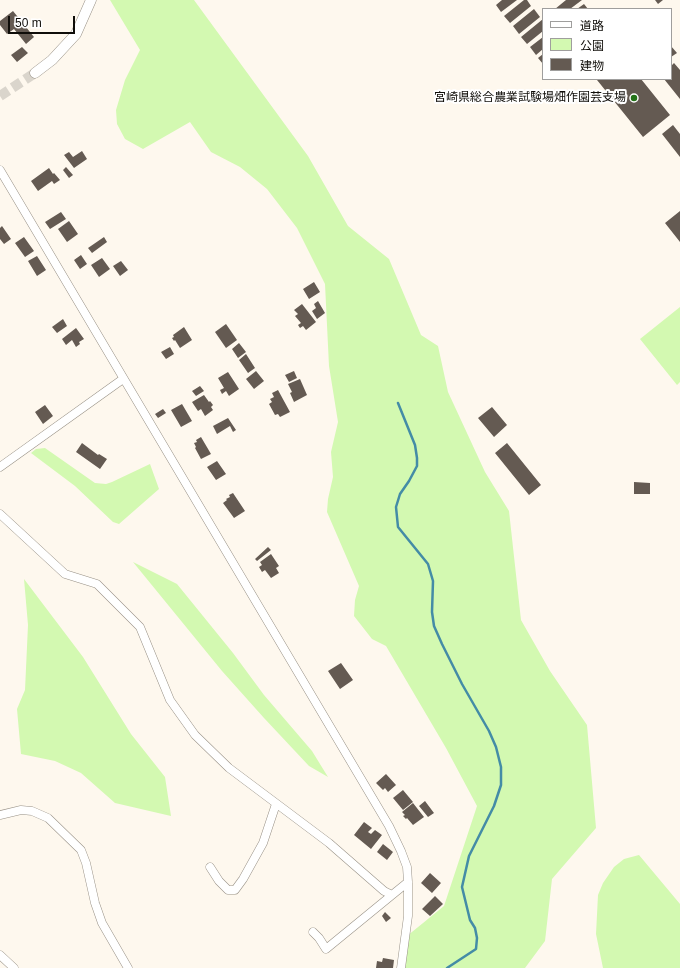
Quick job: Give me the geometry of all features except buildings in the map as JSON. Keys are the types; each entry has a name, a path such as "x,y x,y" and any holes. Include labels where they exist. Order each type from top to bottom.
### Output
{"street":[{"path":"36,72 52,60 76,34 91,0"},
{"path":"0,170 388,826 401,851 407,867 408,882 408,916 401,968"},
{"path":"0,467 123,379"},
{"path":"0,514 65,574 97,584 140,627 170,700 195,735 229,768 329,843 384,891 392,895"},
{"path":"210,867 219,881 228,890 235,890 243,879 263,842 276,804"},
{"path":"0,815 21,810 32,811 48,818 81,850 86,863 95,904 102,923 128,968"},
{"path":"313,932 326,949 408,882"},
{"path":"0,955 14,968"}],"green space":[{"path":"110,0 194,0 308,156 348,226 389,259 421,335 438,346 448,392 485,472 509,511 521,620 550,671 587,725 596,828 552,879 545,941 525,968 405,968 407,936 444,906 477,806 446,748 386,646 372,639 354,616 355,600 359,586 327,512 328,499 333,477 331,452 338,422 329,366 325,284 297,228 267,189 240,167 211,152 190,122 143,149 125,139 117,124 116,110 125,80 140,50"},
{"path":"680,307 680,382 677,385 640,339"},
{"path":"45,448 95,483 106,484 112,482 150,464 159,489 119,524 113,522 75,486 31,453 36,449"},
{"path":"133,562 177,584 233,653 264,695 312,751 328,777 309,766 264,718 222,671"},
{"path":"24,579 83,657 131,734 165,777 171,816 115,803 81,773 55,761 21,754 17,709 25,690 28,625"},
{"path":"639,855 680,904 680,968 603,968 596,934 598,895 603,883 614,867 624,859"}],"waterway":[{"path":"398,403 415,445 417,458 417,466 400,494 396,507 398,527 428,564 433,581 432,612 434,626 462,684 489,731 496,747 501,767 501,785 494,806 469,856 462,887 470,920 475,928 477,938 476,949 447,968"}],"tunnel":[{"path":"0,96 35,73"}],"place":[{"name":"宮崎県総合農業試験場畑作園芸支場","path":"634,98"}]}
